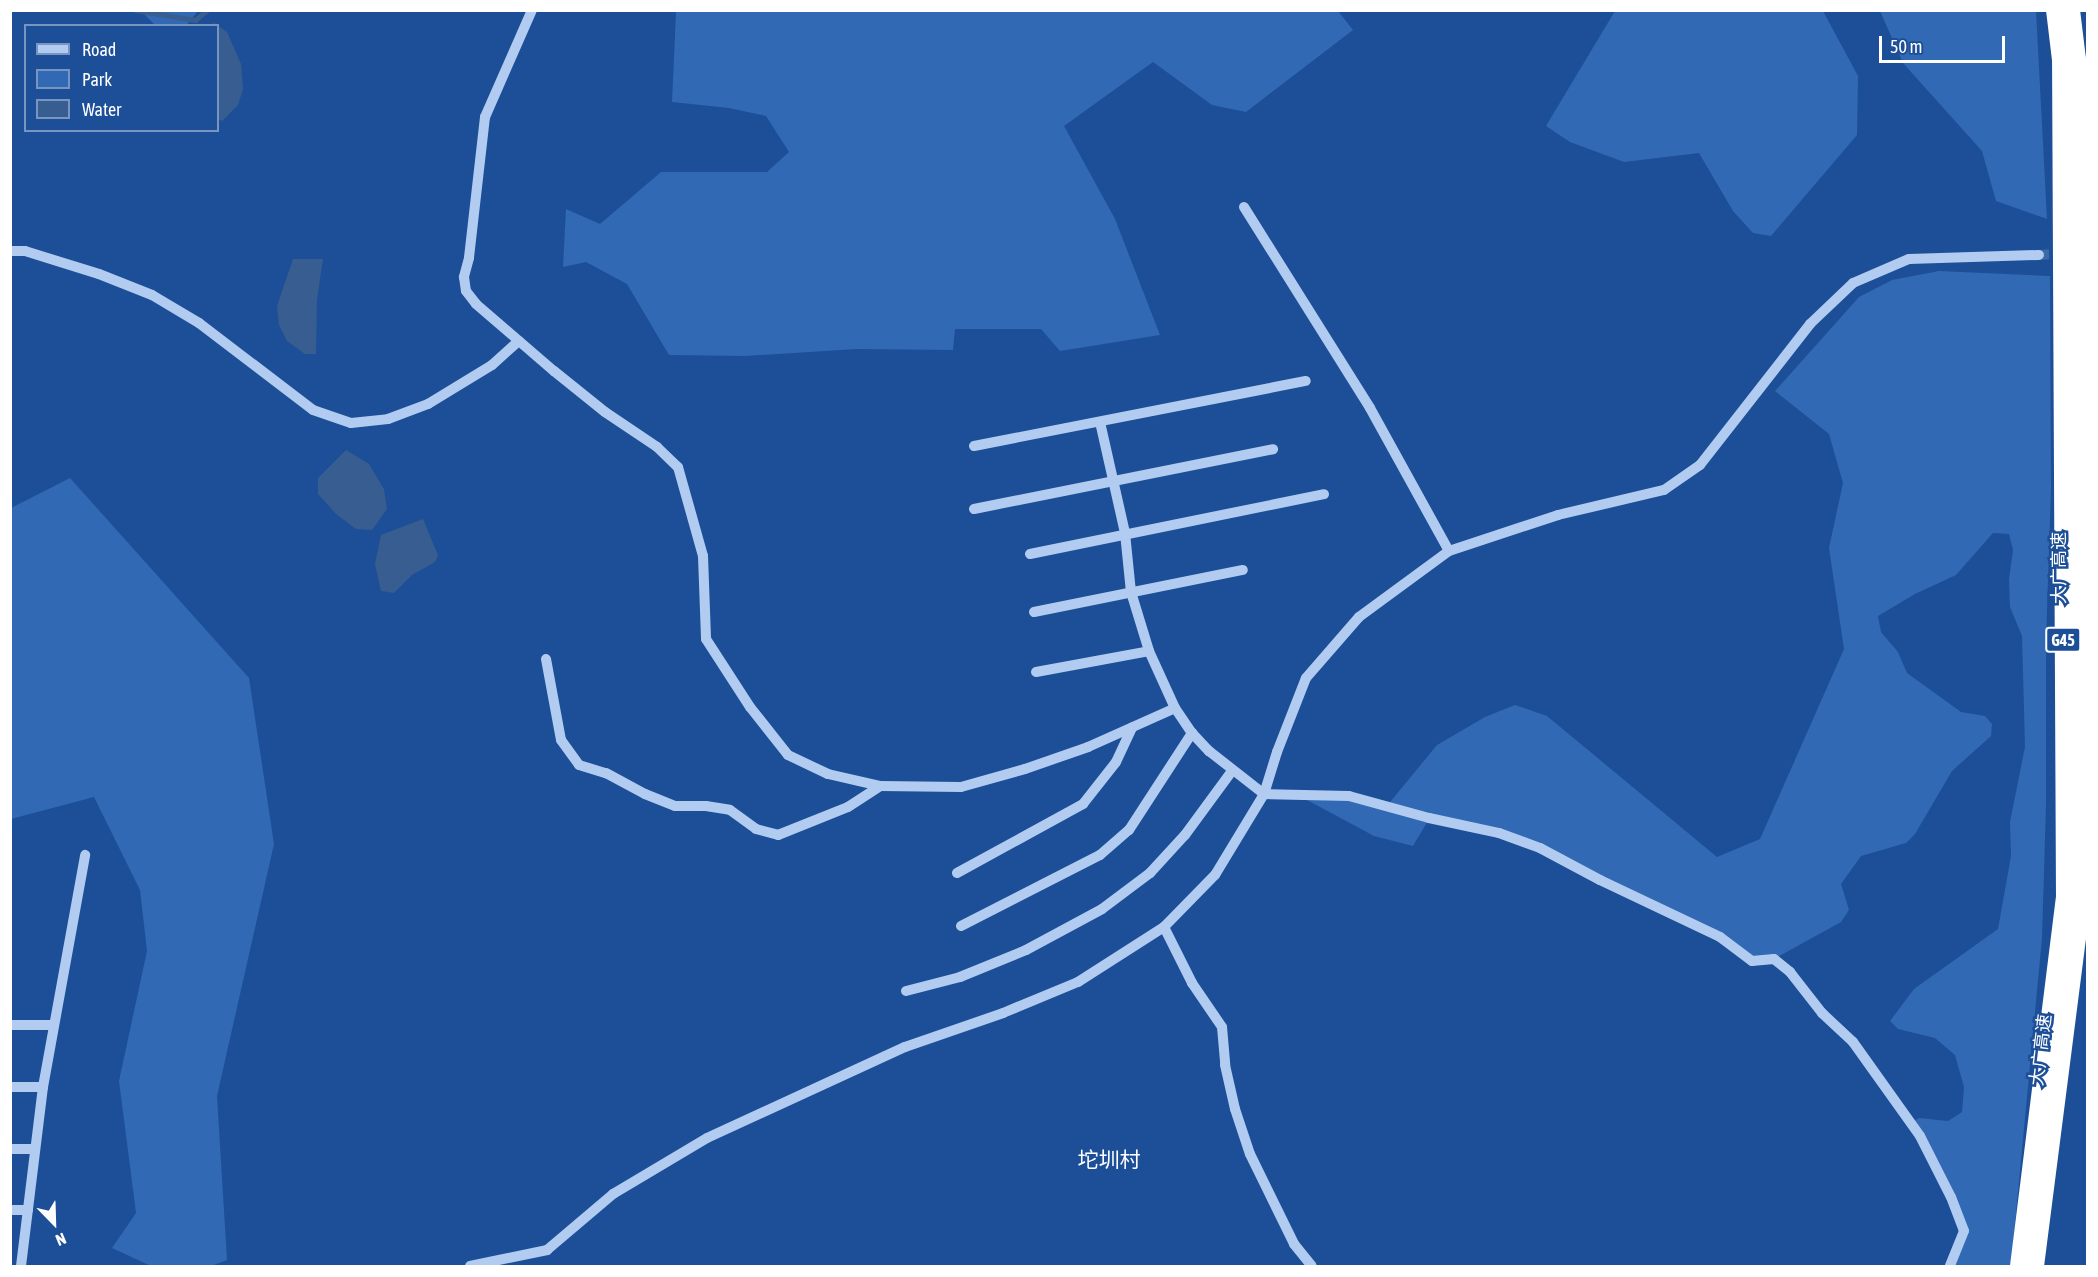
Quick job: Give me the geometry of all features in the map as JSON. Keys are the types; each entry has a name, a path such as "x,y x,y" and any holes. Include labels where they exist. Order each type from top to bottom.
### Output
{"highway":[{"name":"大广高速","path":"2019,1266 2065,899 2061,60 2055,10"},
{"name":"大广高速","path":"2035,1266 2082,901 2077,71 2071,10"}],"street":[{"path":"532,10 485,117 469,258 464,277 466,291 476,304 519,341 605,412 657,447 678,467 703,556 706,639 750,707 788,755 828,774 880,786 961,787 1025,769 1088,747 1175,708"},
{"path":"1244,207 1370,408 1449,551"},
{"path":"10,251 25,251 99,274 152,295 199,323 313,410 351,423 388,419 428,404 492,365 519,341"},
{"path":"470,1266 547,1250 613,1194 707,1138 905,1047 1003,1013 1078,982 1164,927 1215,874 1264,794 1277,752 1306,678 1359,617 1449,551 1558,515 1664,490 1700,465 1810,324 1853,283 1909,259 2039,255"},
{"path":"975,446 1306,381"},
{"path":"1100,422 1125,533 1131,592 1149,651 1175,708 1192,733 1232,771 1264,794 1349,796 1420,816 1499,832 1540,848 1600,880 1720,937 1752,961 1774,959 1790,972 1822,1013 1853,1042 1920,1136 1952,1197 1964,1231 1950,1266"},
{"path":"974,509 1273,449"},
{"path":"1030,554 1324,494"},
{"path":"1034,612 1243,570"},
{"path":"1036,672 1149,651"},
{"path":"546,658 561,740 579,765 606,773 645,794 675,806 706,806 730,810 756,829 778,835 848,807 880,786"},
{"path":"957,873 1083,804 1116,762 1132,727"},
{"path":"961,926 1100,855 1129,830 1192,733"},
{"path":"906,991 960,977 1026,950 1102,909 1150,873 1185,834 1232,771"},
{"path":"18,1264 28,1210 43,1087 85,855"},
{"path":"1164,927 1192,983 1222,1027 1225,1065 1235,1109 1250,1154 1294,1244 1312,1266"},
{"path":"10,1025 54,1025"},
{"path":"10,1087 43,1087"},
{"path":"10,1149 35,1149"},
{"path":"10,1210 28,1210"}],"green space":[{"path":"141,11 198,11 188,24 154,24"},
{"path":"676,11 1338,11 1353,30 1246,112 1212,105 1153,62 1064,126 1115,219 1160,335 1060,351 1041,329 955,329 953,350 857,349 745,356 669,355 627,284 586,262 563,267 566,209 600,224 661,172 767,172 789,152 766,116 729,108 672,102"},
{"path":"1615,11 1823,11 1858,76 1857,135 1771,236 1753,233 1733,211 1699,153 1624,162 1570,142 1546,126"},
{"path":"1880,11 2036,11 2047,219 1996,201 1982,151 1903,63"},
{"path":"1939,271 2050,276 2051,489 2046,641 2046,805 2042,938 2011,1266 1950,1266 1964,1231 1910,1123 1919,1118 1948,1121 1962,1112 1964,1087 1955,1055 1935,1038 1898,1029 1890,1021 1914,989 1998,929 2011,856 2010,822 2025,747 2022,636 2010,607 2009,579 2013,550 2009,534 1993,533 1956,575 1915,594 1878,616 1881,632 1898,652 1907,673 1961,712 1985,716 1992,724 1991,736 1952,771 1915,834 1906,843 1861,856 1841,884 1849,910 1841,922 1774,959 1752,961 1720,937 1540,848 1429,819 1413,846 1374,836 1307,800 1319,795 1386,807 1437,745 1485,717 1515,705 1547,716 1717,857 1760,839 1844,649 1829,548 1843,483 1829,434 1775,391 1859,297 1892,280"},
{"path":"70,478 249,678 274,844 217,1096 227,1260 211,1266 151,1266 112,1248 136,1213 119,1081 147,951 140,890 94,797 11,819 11,508"}],"water":[{"path":"219,26 227,32 241,64 243,89 238,105 222,121 219,120"},
{"path":"293,259 323,259 317,300 316,354 305,354 287,341 279,325 277,306"},
{"path":"346,450 369,464 384,489 387,509 372,530 356,529 336,514 318,494 318,478"},
{"path":"423,519 438,555 435,562 412,575 394,593 381,591 375,564 381,535"}],"waterway":[{"path":"135,10 195,20 207,10"}],"tunnel":[{"path":"2039,255 2088,252"}],"district":[{"name":"坨圳村","path":"1109,1159"}]}
